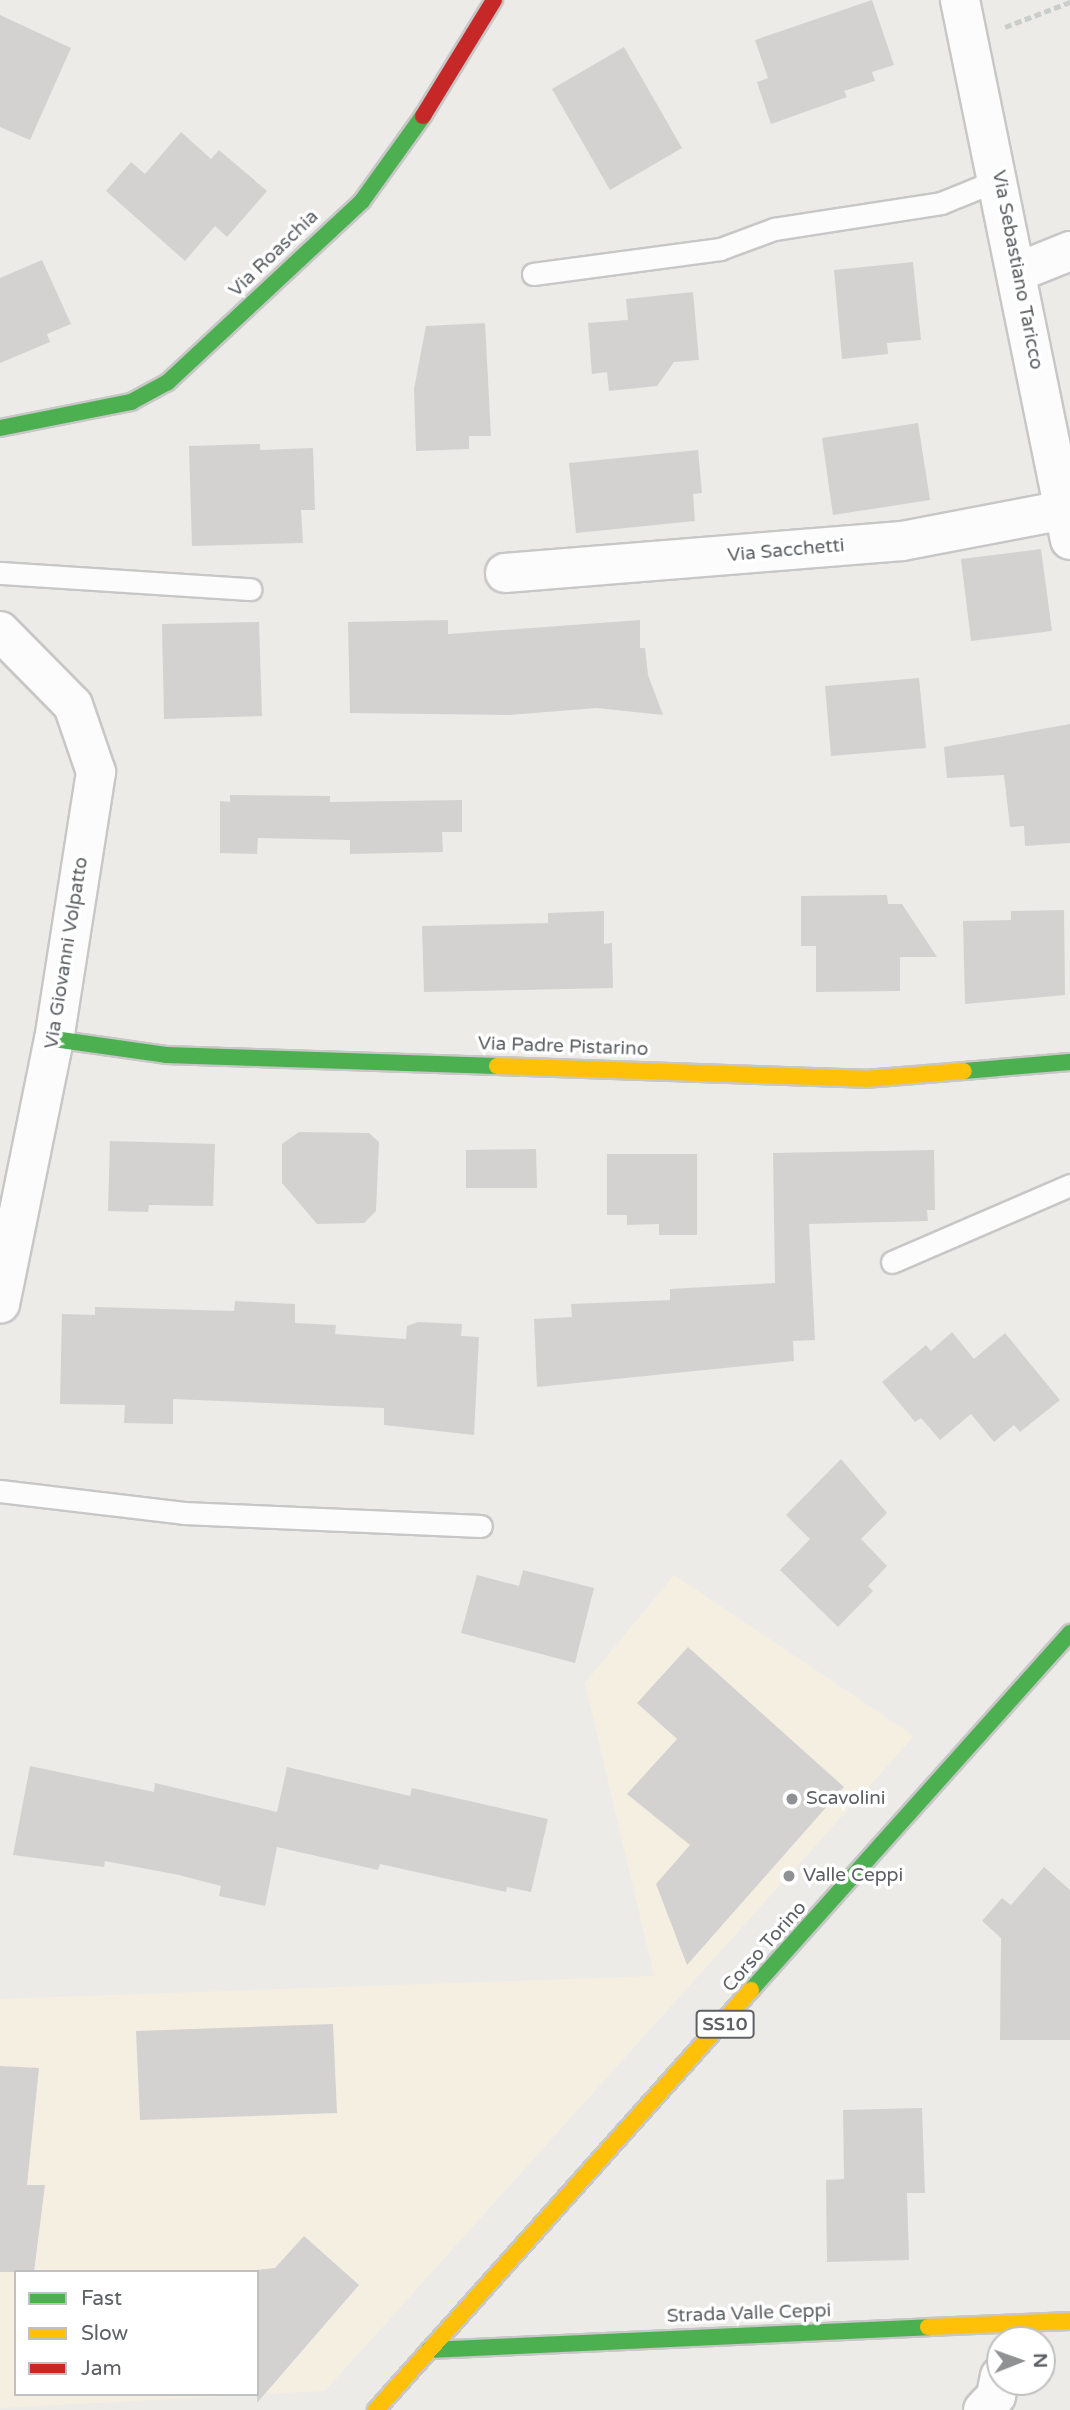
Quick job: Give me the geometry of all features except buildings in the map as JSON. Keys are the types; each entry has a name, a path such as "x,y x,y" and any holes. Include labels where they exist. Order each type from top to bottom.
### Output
{"street":[{"name":"Via Roaschia","path":"0,428 131,402 168,382 362,201 415,129 494,0"},
{"name":"Via Sebastiano Taricco","path":"960,0 1000,179 1067,525"},
{"path":"1018,272 1070,251"},
{"name":"Via Sacchetti","path":"505,573 1067,525"},
{"name":"Via Giovanni Volpatto","path":"0,631 73,705 96,772 54,1039 0,1304"},
{"name":"Via Padre Pistarino","path":"54,1039 166,1055 865,1079 1070,1062"},
{"name":"Corso Torino","path":"376,2410 1070,1633"},
{"name":"Strada Valle Ceppi","path":"1042,2326 1070,2321"},
{"name":"Strada Valle Ceppi","path":"429,2350 986,2333"},
{"path":"983,2410 996,2396"}],"lane":[{"path":"533,274 720,249 774,229 941,203 1000,179"},
{"path":"0,573 250,589"},
{"path":"892,1262 1070,1185"},
{"path":"0,1491 184,1513 481,1526"}],"path":[{"path":"969,40 1070,2"}],"shaded area":[{"path":"674,1575 914,1736 325,2391 259,2394 259,2270 14,2270 14,2396 229,2396 0,2408 0,1999 654,1976 585,1683"}],"traffic: fast":[{"path":"0,428 131,402 168,382 362,201 423,116"},
{"path":"54,1039 166,1055 497,1066"},
{"path":"964,1071 1070,1062"},
{"path":"751,1990 1070,1633"},
{"path":"429,2350 928,2327"}],"traffic: slow":[{"path":"497,1066 865,1079 964,1071"},
{"path":"376,2410 751,1990"},
{"path":"928,2327 1070,2321"}],"traffic: jam":[{"path":"423,116 494,0"}],"place":[{"name":"Scavolini","path":"792,1799"},
{"name":"Valle Ceppi","path":"789,1876"}]}
